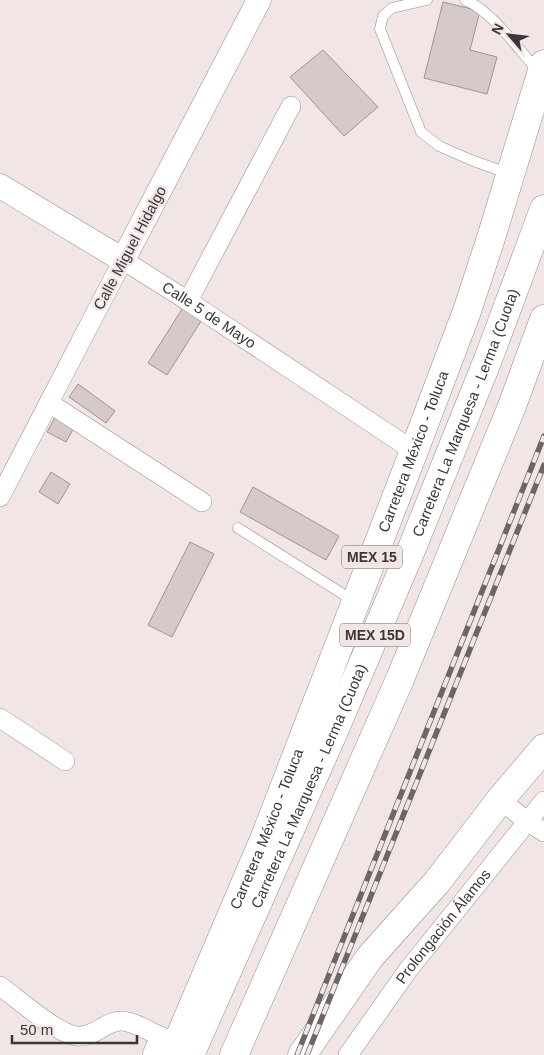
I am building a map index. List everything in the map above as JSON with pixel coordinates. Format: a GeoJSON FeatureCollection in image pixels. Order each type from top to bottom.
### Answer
{"type":"FeatureCollection","features":[{"type":"Feature","properties":{"kind":"main road","name":"Carretera México - Toluca"},"geometry":{"type":"LineString","coordinates":[[175,1047],[265,837],[467,311],[542,69]]}},
{"type":"Feature","properties":{"kind":"main road","name":"Carretera La Marquesa - Lerma (Cuota)"},"geometry":{"type":"LineString","coordinates":[[175,1047],[334,731],[412,548],[489,357],[544,209]]}},
{"type":"Feature","properties":{"kind":"main road","name":"MEX 15D"},"geometry":{"type":"LineString","coordinates":[[234,1055],[400,679],[512,406],[544,319]]}},
{"type":"Feature","properties":{"kind":"main road"},"geometry":{"type":"LineString","coordinates":[[302,1055],[370,957],[437,882],[500,800],[544,748]]}},
{"type":"Feature","properties":{"kind":"street","name":"Calle Miguel Hidalgo"},"geometry":{"type":"LineString","coordinates":[[0,497],[259,0]]}},
{"type":"Feature","properties":{"kind":"street"},"geometry":{"type":"LineString","coordinates":[[188,300],[291,106]]}},
{"type":"Feature","properties":{"kind":"street","name":"Calle 5 de Mayo"},"geometry":{"type":"LineString","coordinates":[[0,186],[188,300],[414,451]]}},
{"type":"Feature","properties":{"kind":"street"},"geometry":{"type":"LineString","coordinates":[[49,403],[202,502]]}},
{"type":"Feature","properties":{"kind":"street"},"geometry":{"type":"LineString","coordinates":[[0,718],[65,761]]}},
{"type":"Feature","properties":{"kind":"street"},"geometry":{"type":"LineString","coordinates":[[500,800],[527,822],[544,832]]}},
{"type":"Feature","properties":{"kind":"street","name":"Prolongación Álamos"},"geometry":{"type":"LineString","coordinates":[[348,1055],[408,970],[544,801]]}},
{"type":"Feature","properties":{"kind":"street"},"geometry":{"type":"LineString","coordinates":[[0,986],[47,1021],[72,1034],[84,1036],[118,1021],[127,1021],[175,1047]]}},
{"type":"Feature","properties":{"kind":"street"},"geometry":{"type":"LineString","coordinates":[[152,1055],[175,1047]]}},
{"type":"Feature","properties":{"kind":"lane"},"geometry":{"type":"LineString","coordinates":[[428,0],[392,8],[383,16],[380,29],[421,132],[439,146],[510,174]]}},
{"type":"Feature","properties":{"kind":"lane"},"geometry":{"type":"LineString","coordinates":[[465,0],[485,12],[542,69]]}},
{"type":"Feature","properties":{"kind":"lane"},"geometry":{"type":"LineString","coordinates":[[238,528],[355,602]]}},
{"type":"Feature","properties":{"kind":"building"},"geometry":{"type":"Polygon","coordinates":[[[443,2],[480,11],[470,50],[497,57],[487,94],[424,78],[443,2]]]}},
{"type":"Feature","properties":{"kind":"building"},"geometry":{"type":"Polygon","coordinates":[[[323,50],[378,107],[344,136],[290,77],[323,50]]]}},
{"type":"Feature","properties":{"kind":"building"},"geometry":{"type":"Polygon","coordinates":[[[184,306],[203,318],[167,375],[148,363],[184,306]]]}},
{"type":"Feature","properties":{"kind":"building"},"geometry":{"type":"Polygon","coordinates":[[[78,384],[115,411],[106,423],[69,397],[78,384]]]}},
{"type":"Feature","properties":{"kind":"building"},"geometry":{"type":"Polygon","coordinates":[[[57,414],[76,424],[66,442],[47,432],[57,414]]]}},
{"type":"Feature","properties":{"kind":"building"},"geometry":{"type":"Polygon","coordinates":[[[51,472],[70,484],[58,504],[39,492],[51,472]]]}},
{"type":"Feature","properties":{"kind":"building"},"geometry":{"type":"Polygon","coordinates":[[[253,487],[339,536],[326,560],[240,512],[253,487]]]}},
{"type":"Feature","properties":{"kind":"building"},"geometry":{"type":"Polygon","coordinates":[[[190,542],[214,554],[172,637],[148,625],[190,542]]]}},
{"type":"Feature","properties":{"kind":"railway"},"geometry":{"type":"LineString","coordinates":[[297,1055],[544,436]]}},
{"type":"Feature","properties":{"kind":"railway"},"geometry":{"type":"LineString","coordinates":[[307,1055],[544,465]]}}]}
